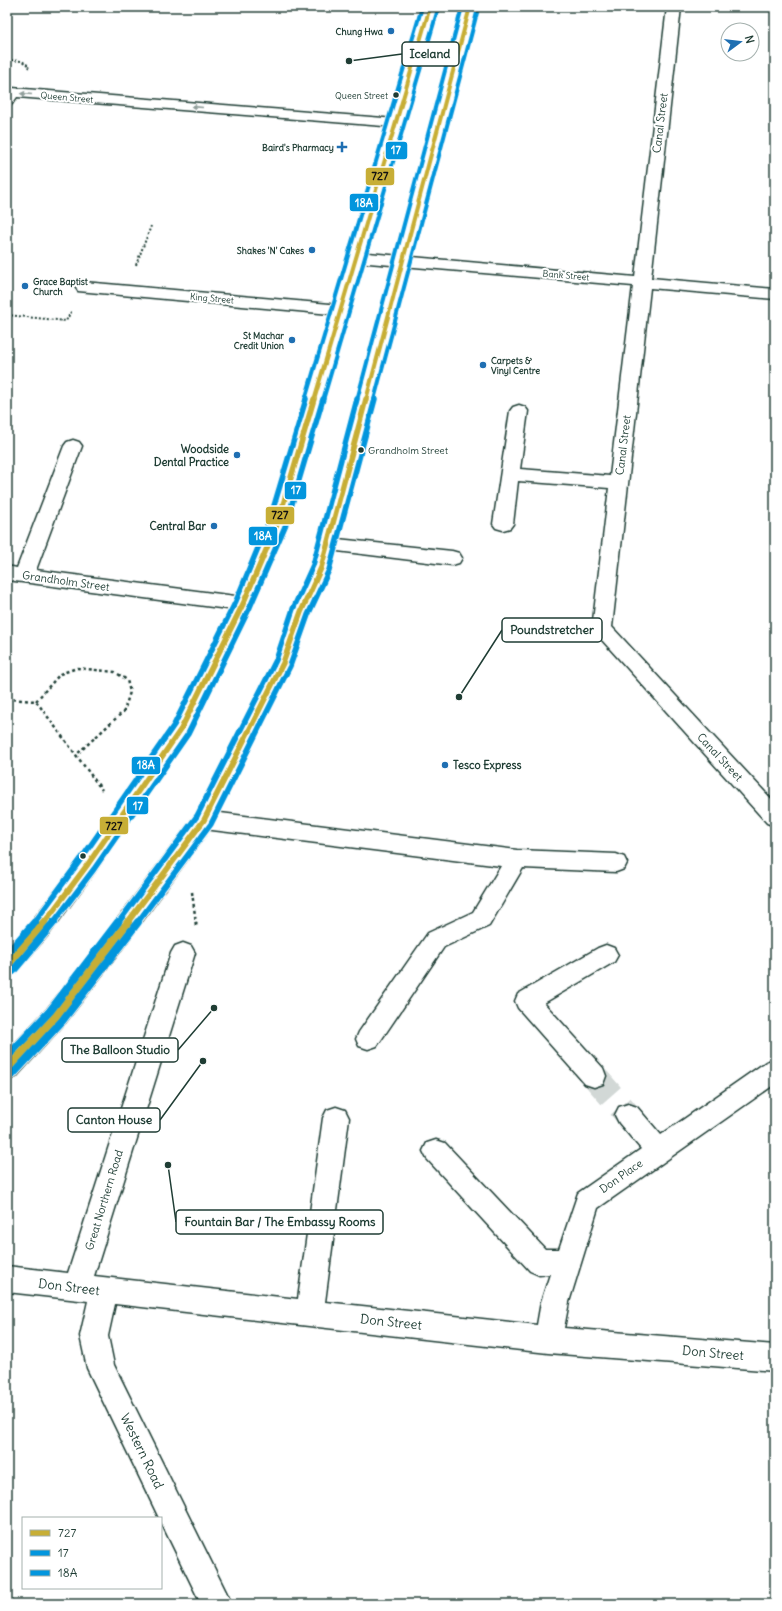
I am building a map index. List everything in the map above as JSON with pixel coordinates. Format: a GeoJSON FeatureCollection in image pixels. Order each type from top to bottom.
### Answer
{"type":"FeatureCollection","features":[{"type":"Feature","properties":{"kind":"street"},"geometry":{"type":"LineString","coordinates":[[7,966],[41,927],[88,864],[181,729],[244,604],[278,522],[430,7]]}},
{"type":"Feature","properties":{"kind":"street"},"geometry":{"type":"LineString","coordinates":[[7,1069],[56,1016],[110,948],[204,820],[283,663],[301,612],[321,568],[328,544],[470,7]]}},
{"type":"Feature","properties":{"kind":"street","name":"Canal Street"},"geometry":{"type":"LineString","coordinates":[[674,7],[602,629],[775,817]]}},
{"type":"Feature","properties":{"kind":"street","name":"Queen Street"},"geometry":{"type":"LineString","coordinates":[[7,101],[12,92],[396,123]]}},
{"type":"Feature","properties":{"kind":"street","name":"Bank Street"},"geometry":{"type":"LineString","coordinates":[[357,257],[775,294]]}},
{"type":"Feature","properties":{"kind":"street","name":"King Street"},"geometry":{"type":"LineString","coordinates":[[84,287],[341,310]]}},
{"type":"Feature","properties":{"kind":"street"},"geometry":{"type":"LineString","coordinates":[[502,524],[519,411]]}},
{"type":"Feature","properties":{"kind":"street"},"geometry":{"type":"LineString","coordinates":[[15,574],[73,446]]}},
{"type":"Feature","properties":{"kind":"street"},"geometry":{"type":"LineString","coordinates":[[510,474],[618,483]]}},
{"type":"Feature","properties":{"kind":"street"},"geometry":{"type":"LineString","coordinates":[[328,544],[452,558]]}},
{"type":"Feature","properties":{"kind":"street","name":"Grandholm Street"},"geometry":{"type":"LineString","coordinates":[[15,574],[244,604]]}},
{"type":"Feature","properties":{"kind":"street"},"geometry":{"type":"LineString","coordinates":[[204,820],[517,860],[616,863]]}},
{"type":"Feature","properties":{"kind":"street"},"geometry":{"type":"LineString","coordinates":[[368,1039],[436,940],[481,919],[517,860]]}},
{"type":"Feature","properties":{"kind":"street","name":"Great Northern Road"},"geometry":{"type":"LineString","coordinates":[[76,1288],[183,953]]}},
{"type":"Feature","properties":{"kind":"street"},"geometry":{"type":"LineString","coordinates":[[594,1076],[526,1001],[606,954]]}},
{"type":"Feature","properties":{"kind":"street","name":"Don Place"},"geometry":{"type":"LineString","coordinates":[[548,1340],[555,1302],[587,1200],[775,1070]]}},
{"type":"Feature","properties":{"kind":"street"},"geometry":{"type":"LineString","coordinates":[[628,1115],[659,1150]]}},
{"type":"Feature","properties":{"kind":"street"},"geometry":{"type":"LineString","coordinates":[[310,1314],[336,1118]]}},
{"type":"Feature","properties":{"kind":"street"},"geometry":{"type":"LineString","coordinates":[[436,1151],[539,1262],[568,1261]]}},
{"type":"Feature","properties":{"kind":"street","name":"Don Street"},"geometry":{"type":"LineString","coordinates":[[7,1279],[76,1288],[548,1340],[775,1358]]}},
{"type":"Feature","properties":{"kind":"street","name":"Western Road"},"geometry":{"type":"LineString","coordinates":[[104,1291],[94,1336],[101,1368],[217,1604]]}},
{"type":"Feature","properties":{"kind":"path"},"geometry":{"type":"LineString","coordinates":[[126,290],[151,226]]}},
{"type":"Feature","properties":{"kind":"path"},"geometry":{"type":"LineString","coordinates":[[7,315],[66,321],[84,287]]}},
{"type":"Feature","properties":{"kind":"path"},"geometry":{"type":"LineString","coordinates":[[36,701],[60,674],[77,668],[115,672],[127,680],[130,692],[124,711],[76,755]]}},
{"type":"Feature","properties":{"kind":"path"},"geometry":{"type":"LineString","coordinates":[[7,699],[36,701],[121,817]]}},
{"type":"Feature","properties":{"kind":"tunnel"},"geometry":{"type":"LineString","coordinates":[[594,1076],[628,1115]]}},
{"type":"Feature","properties":{"kind":"transit line","name":"18A"},"geometry":{"type":"LineString","coordinates":[[7,954],[35,922],[81,859],[174,725],[236,601],[270,519],[422,7]]}},
{"type":"Feature","properties":{"kind":"transit line","name":"727"},"geometry":{"type":"LineString","coordinates":[[7,966],[41,927],[88,864],[181,729],[243,604],[278,522],[430,7]]}},
{"type":"Feature","properties":{"kind":"transit line","name":"18A"},"geometry":{"type":"LineString","coordinates":[[7,1057],[50,1011],[104,942],[197,816],[276,660],[293,609],[313,565],[462,7]]}},
{"type":"Feature","properties":{"kind":"transit line","name":"727"},"geometry":{"type":"LineString","coordinates":[[7,1069],[56,1016],[110,947],[204,820],[283,663],[301,612],[321,568],[470,7]]}},
{"type":"Feature","properties":{"kind":"transit line","name":"17"},"geometry":{"type":"LineString","coordinates":[[13,971],[47,932],[94,869],[188,734],[250,607],[286,524],[438,9]]}},
{"type":"Feature","properties":{"kind":"transit line","name":"17"},"geometry":{"type":"LineString","coordinates":[[13,1074],[62,1021],[116,952],[211,824],[290,666],[308,615],[329,570],[478,9]]}},
{"type":"Feature","properties":{"kind":"place","name":"Chung Hwa"},"geometry":{"type":"Point","coordinates":[391,31]}},
{"type":"Feature","properties":{"kind":"place","name":"Iceland"},"geometry":{"type":"Point","coordinates":[349,61]}},
{"type":"Feature","properties":{"kind":"place","name":"Queen Street"},"geometry":{"type":"Point","coordinates":[396,95]}},
{"type":"Feature","properties":{"kind":"place","name":"Baird's Pharmacy"},"geometry":{"type":"Point","coordinates":[342,147]}},
{"type":"Feature","properties":{"kind":"place","name":"Shakes 'N' Cakes"},"geometry":{"type":"Point","coordinates":[312,250]}},
{"type":"Feature","properties":{"kind":"place","name":"Grace Baptist Church"},"geometry":{"type":"Point","coordinates":[25,286]}},
{"type":"Feature","properties":{"kind":"place","name":"St Machar Credit Union"},"geometry":{"type":"Point","coordinates":[292,340]}},
{"type":"Feature","properties":{"kind":"place","name":"Carpets & Vinyl Centre"},"geometry":{"type":"Point","coordinates":[483,365]}},
{"type":"Feature","properties":{"kind":"place","name":"Grandholm Street"},"geometry":{"type":"Point","coordinates":[361,450]}},
{"type":"Feature","properties":{"kind":"place","name":"Woodside Dental Practice"},"geometry":{"type":"Point","coordinates":[237,455]}},
{"type":"Feature","properties":{"kind":"place","name":"Central Bar"},"geometry":{"type":"Point","coordinates":[214,526]}},
{"type":"Feature","properties":{"kind":"place","name":"Poundstretcher"},"geometry":{"type":"Point","coordinates":[459,697]}},
{"type":"Feature","properties":{"kind":"place","name":"Tesco Express"},"geometry":{"type":"Point","coordinates":[445,765]}},
{"type":"Feature","properties":{"kind":"place","name":"The Balloon Studio"},"geometry":{"type":"Point","coordinates":[214,1008]}},
{"type":"Feature","properties":{"kind":"place","name":"Canton House"},"geometry":{"type":"Point","coordinates":[203,1061]}},
{"type":"Feature","properties":{"kind":"place","name":"Fountain Bar / The Embassy Rooms"},"geometry":{"type":"Point","coordinates":[168,1165]}}]}
